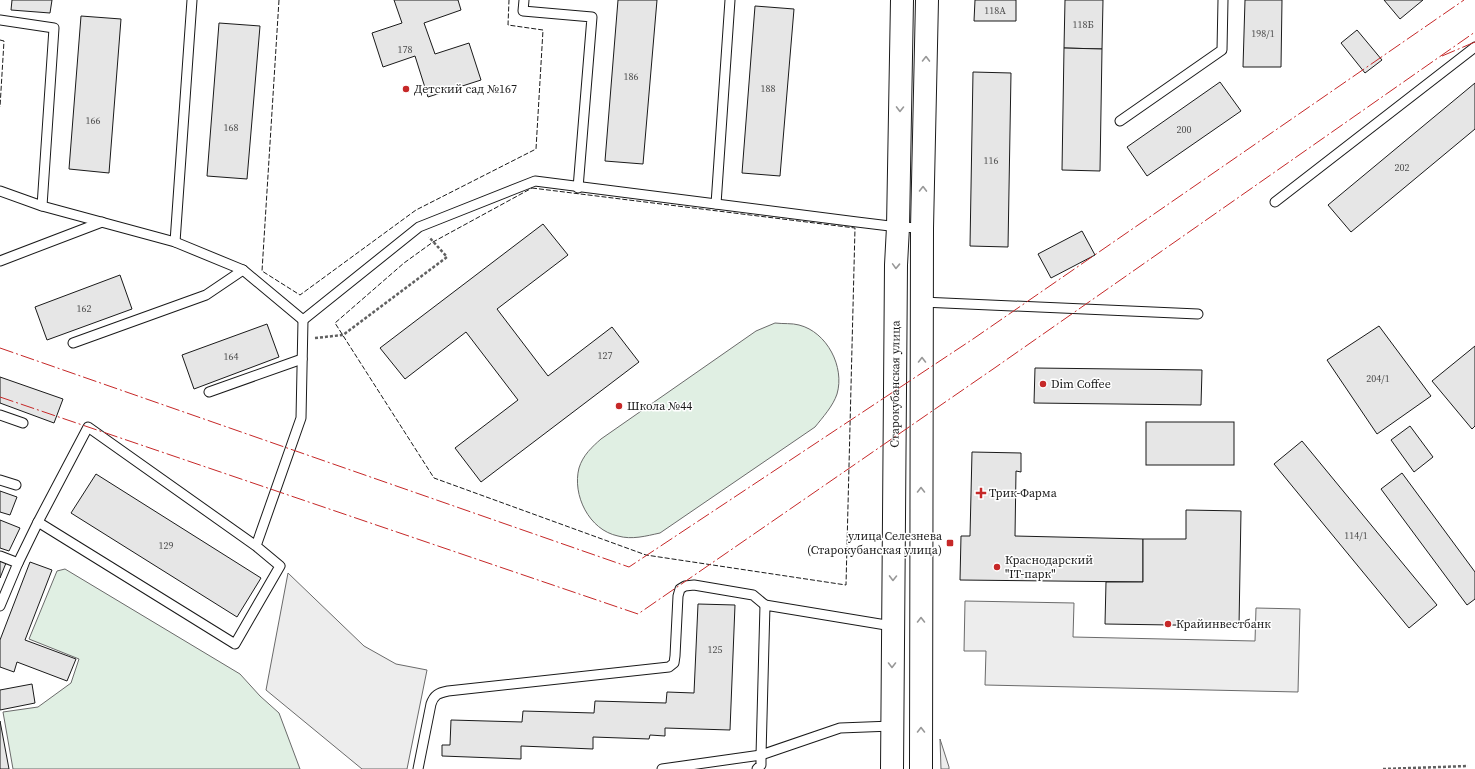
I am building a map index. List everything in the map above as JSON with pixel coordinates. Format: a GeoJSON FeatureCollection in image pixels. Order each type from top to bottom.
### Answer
{"type":"FeatureCollection","features":[{"type":"Feature","properties":{"kind":"main road","name":"Старокубанская улица"},"geometry":{"type":"LineString","coordinates":[[892,769],[896,265],[902,0]]}},
{"type":"Feature","properties":{"kind":"main road"},"geometry":{"type":"LineString","coordinates":[[921,769],[920,651],[922,228],[928,0]]}},
{"type":"Feature","properties":{"kind":"lane"},"geometry":{"type":"LineString","coordinates":[[175,242],[192,0]]}},
{"type":"Feature","properties":{"kind":"lane"},"geometry":{"type":"LineString","coordinates":[[524,0],[523,11],[592,17],[578,188]]}},
{"type":"Feature","properties":{"kind":"lane"},"geometry":{"type":"LineString","coordinates":[[716,204],[730,0]]}},
{"type":"Feature","properties":{"kind":"lane"},"geometry":{"type":"LineString","coordinates":[[1120,121],[1222,50],[1223,0]]}},
{"type":"Feature","properties":{"kind":"lane"},"geometry":{"type":"LineString","coordinates":[[0,20],[54,28],[42,206]]}},
{"type":"Feature","properties":{"kind":"lane"},"geometry":{"type":"LineString","coordinates":[[1275,202],[1475,47]]}},
{"type":"Feature","properties":{"kind":"lane"},"geometry":{"type":"LineString","coordinates":[[302,320],[419,227],[535,181],[578,188],[898,227],[922,228]]}},
{"type":"Feature","properties":{"kind":"lane"},"geometry":{"type":"LineString","coordinates":[[0,191],[42,206],[175,242],[243,270],[302,320],[301,418],[256,546]]}},
{"type":"Feature","properties":{"kind":"lane"},"geometry":{"type":"LineString","coordinates":[[0,260],[102,222]]}},
{"type":"Feature","properties":{"kind":"lane"},"geometry":{"type":"LineString","coordinates":[[73,343],[206,295],[243,270]]}},
{"type":"Feature","properties":{"kind":"lane"},"geometry":{"type":"LineString","coordinates":[[922,302],[1198,314]]}},
{"type":"Feature","properties":{"kind":"lane"},"geometry":{"type":"LineString","coordinates":[[208,392],[302,359]]}},
{"type":"Feature","properties":{"kind":"lane"},"geometry":{"type":"LineString","coordinates":[[0,415],[23,423]]}},
{"type":"Feature","properties":{"kind":"lane"},"geometry":{"type":"LineString","coordinates":[[0,606],[18,563],[38,522],[88,427],[256,546],[280,566],[235,644],[38,522]]}},
{"type":"Feature","properties":{"kind":"lane"},"geometry":{"type":"LineString","coordinates":[[0,480],[16,485]]}},
{"type":"Feature","properties":{"kind":"lane"},"geometry":{"type":"LineString","coordinates":[[0,556],[18,563]]}},
{"type":"Feature","properties":{"kind":"lane"},"geometry":{"type":"LineString","coordinates":[[418,769],[430,704],[433,697],[439,693],[448,690],[669,667],[674,663],[675,656],[678,596],[680,589],[685,586],[694,585],[752,595],[765,605],[892,626]]}},
{"type":"Feature","properties":{"kind":"lane"},"geometry":{"type":"LineString","coordinates":[[757,769],[761,765],[765,605]]}},
{"type":"Feature","properties":{"kind":"lane"},"geometry":{"type":"LineString","coordinates":[[662,769],[761,755],[840,728],[892,726]]}},
{"type":"Feature","properties":{"kind":"path"},"geometry":{"type":"LineString","coordinates":[[303,339],[343,335],[447,257],[419,227]]}},
{"type":"Feature","properties":{"kind":"path"},"geometry":{"type":"LineString","coordinates":[[1383,769],[1468,766]]}},
{"type":"Feature","properties":{"kind":"green space"},"geometry":{"type":"Polygon","coordinates":[[[775,323],[796,324],[809,329],[818,335],[825,343],[832,352],[836,362],[839,384],[837,394],[830,407],[815,427],[660,533],[628,538],[618,536],[599,527],[585,510],[578,489],[577,478],[583,459],[594,445],[756,331],[775,323]]]}},
{"type":"Feature","properties":{"kind":"green space"},"geometry":{"type":"Polygon","coordinates":[[[65,569],[240,674],[260,696],[279,713],[300,769],[13,769],[3,712],[38,707],[71,683],[79,659],[29,639],[57,571],[65,569]]]}},
{"type":"Feature","properties":{"kind":"shaded area"},"geometry":{"type":"Polygon","coordinates":[[[288,573],[364,646],[396,664],[427,670],[407,769],[362,769],[266,690],[288,573]]]}},
{"type":"Feature","properties":{"kind":"shaded area"},"geometry":{"type":"Polygon","coordinates":[[[965,601],[1074,603],[1073,637],[1255,641],[1256,608],[1300,609],[1298,692],[985,685],[986,651],[964,651],[965,601]]]}},
{"type":"Feature","properties":{"kind":"shaded area"},"geometry":{"type":"Polygon","coordinates":[[[940,739],[949,767],[949,769],[941,769],[940,739]]]}},
{"type":"Feature","properties":{"kind":"building"},"geometry":{"type":"Polygon","coordinates":[[[12,0],[52,0],[50,13],[11,10],[12,0]]]}},
{"type":"Feature","properties":{"kind":"building"},"geometry":{"type":"Polygon","coordinates":[[[394,0],[458,0],[461,10],[424,23],[435,54],[469,43],[481,80],[428,97],[415,56],[383,67],[372,33],[402,23],[394,0]]]}},
{"type":"Feature","properties":{"kind":"building"},"geometry":{"type":"Polygon","coordinates":[[[618,0],[657,0],[643,164],[605,161],[618,0]]]}},
{"type":"Feature","properties":{"kind":"building"},"geometry":{"type":"Polygon","coordinates":[[[975,0],[1016,0],[1016,21],[974,21],[975,0]]]}},
{"type":"Feature","properties":{"kind":"building"},"geometry":{"type":"Polygon","coordinates":[[[1065,0],[1103,0],[1102,49],[1064,48],[1065,0]]]}},
{"type":"Feature","properties":{"kind":"building"},"geometry":{"type":"Polygon","coordinates":[[[1245,0],[1282,0],[1281,67],[1243,67],[1245,0]]]}},
{"type":"Feature","properties":{"kind":"building"},"geometry":{"type":"Polygon","coordinates":[[[1384,0],[1423,0],[1400,19],[1384,0]]]}},
{"type":"Feature","properties":{"kind":"building"},"geometry":{"type":"Polygon","coordinates":[[[755,6],[794,9],[780,176],[742,173],[755,6]]]}},
{"type":"Feature","properties":{"kind":"building"},"geometry":{"type":"Polygon","coordinates":[[[81,16],[121,19],[109,173],[69,169],[81,16]]]}},
{"type":"Feature","properties":{"kind":"building"},"geometry":{"type":"Polygon","coordinates":[[[219,23],[260,26],[247,179],[207,176],[219,23]]]}},
{"type":"Feature","properties":{"kind":"building"},"geometry":{"type":"Polygon","coordinates":[[[1357,30],[1382,60],[1365,73],[1341,43],[1357,30]]]}},
{"type":"Feature","properties":{"kind":"building"},"geometry":{"type":"Polygon","coordinates":[[[1064,48],[1102,49],[1100,171],[1062,170],[1064,48]]]}},
{"type":"Feature","properties":{"kind":"building"},"geometry":{"type":"Polygon","coordinates":[[[973,72],[1011,73],[1008,247],[970,246],[973,72]]]}},
{"type":"Feature","properties":{"kind":"building"},"geometry":{"type":"Polygon","coordinates":[[[1220,82],[1241,111],[1147,176],[1127,147],[1220,82]]]}},
{"type":"Feature","properties":{"kind":"building"},"geometry":{"type":"Polygon","coordinates":[[[1475,83],[1475,129],[1351,232],[1328,205],[1475,83]]]}},
{"type":"Feature","properties":{"kind":"building"},"geometry":{"type":"Polygon","coordinates":[[[543,224],[568,255],[497,309],[548,376],[612,327],[639,362],[481,482],[455,448],[518,400],[466,332],[405,379],[380,348],[543,224]]]}},
{"type":"Feature","properties":{"kind":"building"},"geometry":{"type":"Polygon","coordinates":[[[1082,231],[1095,255],[1051,278],[1038,254],[1082,231]]]}},
{"type":"Feature","properties":{"kind":"building"},"geometry":{"type":"Polygon","coordinates":[[[120,275],[132,309],[47,340],[35,307],[120,275]]]}},
{"type":"Feature","properties":{"kind":"building"},"geometry":{"type":"Polygon","coordinates":[[[267,324],[279,357],[194,389],[182,355],[267,324]]]}},
{"type":"Feature","properties":{"kind":"building"},"geometry":{"type":"Polygon","coordinates":[[[1379,326],[1431,396],[1377,434],[1327,360],[1379,326]]]}},
{"type":"Feature","properties":{"kind":"building"},"geometry":{"type":"Polygon","coordinates":[[[1475,346],[1475,426],[1472,429],[1432,381],[1475,346]]]}},
{"type":"Feature","properties":{"kind":"building"},"geometry":{"type":"Polygon","coordinates":[[[1035,368],[1202,370],[1201,405],[1034,403],[1035,368]]]}},
{"type":"Feature","properties":{"kind":"building"},"geometry":{"type":"Polygon","coordinates":[[[0,377],[63,399],[54,423],[0,403],[0,377]]]}},
{"type":"Feature","properties":{"kind":"building"},"geometry":{"type":"Polygon","coordinates":[[[1146,422],[1234,422],[1234,465],[1146,465],[1146,422]]]}},
{"type":"Feature","properties":{"kind":"building"},"geometry":{"type":"Polygon","coordinates":[[[1410,426],[1433,457],[1414,472],[1391,440],[1410,426]]]}},
{"type":"Feature","properties":{"kind":"building"},"geometry":{"type":"Polygon","coordinates":[[[1302,441],[1437,605],[1409,628],[1274,464],[1302,441]]]}},
{"type":"Feature","properties":{"kind":"building"},"geometry":{"type":"Polygon","coordinates":[[[972,452],[1021,453],[1021,472],[1016,471],[1015,536],[1143,539],[1143,582],[960,580],[961,536],[970,536],[972,452]]]}},
{"type":"Feature","properties":{"kind":"building"},"geometry":{"type":"Polygon","coordinates":[[[1402,473],[1475,572],[1475,599],[1467,605],[1381,489],[1402,473]]]}},
{"type":"Feature","properties":{"kind":"building"},"geometry":{"type":"Polygon","coordinates":[[[96,474],[261,578],[237,617],[71,513],[96,474]]]}},
{"type":"Feature","properties":{"kind":"building"},"geometry":{"type":"Polygon","coordinates":[[[0,491],[17,497],[10,515],[0,512],[0,491]]]}},
{"type":"Feature","properties":{"kind":"building"},"geometry":{"type":"Polygon","coordinates":[[[1186,510],[1241,511],[1239,626],[1105,624],[1106,582],[1143,582],[1143,539],[1186,539],[1186,510]]]}},
{"type":"Feature","properties":{"kind":"building"},"geometry":{"type":"Polygon","coordinates":[[[0,520],[20,528],[9,551],[0,548],[0,520]]]}},
{"type":"Feature","properties":{"kind":"building"},"geometry":{"type":"Polygon","coordinates":[[[0,561],[6,563],[0,578],[0,561]]]}},
{"type":"Feature","properties":{"kind":"building"},"geometry":{"type":"Polygon","coordinates":[[[30,562],[52,570],[25,640],[76,659],[67,681],[17,662],[14,672],[0,667],[0,640],[30,562]]]}},
{"type":"Feature","properties":{"kind":"building"},"geometry":{"type":"Polygon","coordinates":[[[698,604],[735,605],[730,730],[665,728],[665,736],[650,735],[649,739],[593,737],[593,749],[521,746],[521,759],[442,756],[442,745],[450,745],[451,720],[522,722],[523,711],[594,713],[595,701],[666,703],[667,692],[694,693],[698,604]]]}},
{"type":"Feature","properties":{"kind":"building"},"geometry":{"type":"Polygon","coordinates":[[[32,684],[35,703],[0,710],[0,690],[32,684]]]}},
{"type":"Feature","properties":{"kind":"building"},"geometry":{"type":"Polygon","coordinates":[[[0,721],[9,769],[0,769],[0,721]]]}},
{"type":"Feature","properties":{"kind":"fence"},"geometry":{"type":"LineString","coordinates":[[279,0],[262,271],[300,295],[416,210],[536,149],[543,30],[508,25],[509,0]]}},
{"type":"Feature","properties":{"kind":"fence"},"geometry":{"type":"LineString","coordinates":[[0,40],[4,41],[0,107]]}},
{"type":"Feature","properties":{"kind":"fence"},"geometry":{"type":"LineString","coordinates":[[532,188],[855,228],[846,585],[646,555],[434,478],[335,323],[404,263],[433,242],[532,188]]}},
{"type":"Feature","properties":{"kind":"power"},"geometry":{"type":"LineString","coordinates":[[0,348],[629,567],[973,339],[1464,0]]}},
{"type":"Feature","properties":{"kind":"power"},"geometry":{"type":"LineString","coordinates":[[0,397],[638,614],[996,367],[1475,32]]}},
{"type":"Feature","properties":{"kind":"power"},"geometry":{"type":"LineString","coordinates":[[1442,56],[1475,42]]}},
{"type":"Feature","properties":{"kind":"place","name":"Детский сад №167"},"geometry":{"type":"Point","coordinates":[406,89]}},
{"type":"Feature","properties":{"kind":"place","name":"Dim Coffee"},"geometry":{"type":"Point","coordinates":[1043,384]}},
{"type":"Feature","properties":{"kind":"place","name":"Школа №44"},"geometry":{"type":"Point","coordinates":[619,406]}},
{"type":"Feature","properties":{"kind":"place","name":"Трик-Фарма"},"geometry":{"type":"Point","coordinates":[981,493]}},
{"type":"Feature","properties":{"kind":"place","name":"улица Селезнева (Старокубанская улица)"},"geometry":{"type":"Point","coordinates":[950,543]}},
{"type":"Feature","properties":{"kind":"place","name":"Краснодарский \"IT-парк\""},"geometry":{"type":"Point","coordinates":[997,567]}},
{"type":"Feature","properties":{"kind":"place","name":"Крайинвестбанк"},"geometry":{"type":"Point","coordinates":[1168,624]}}]}
